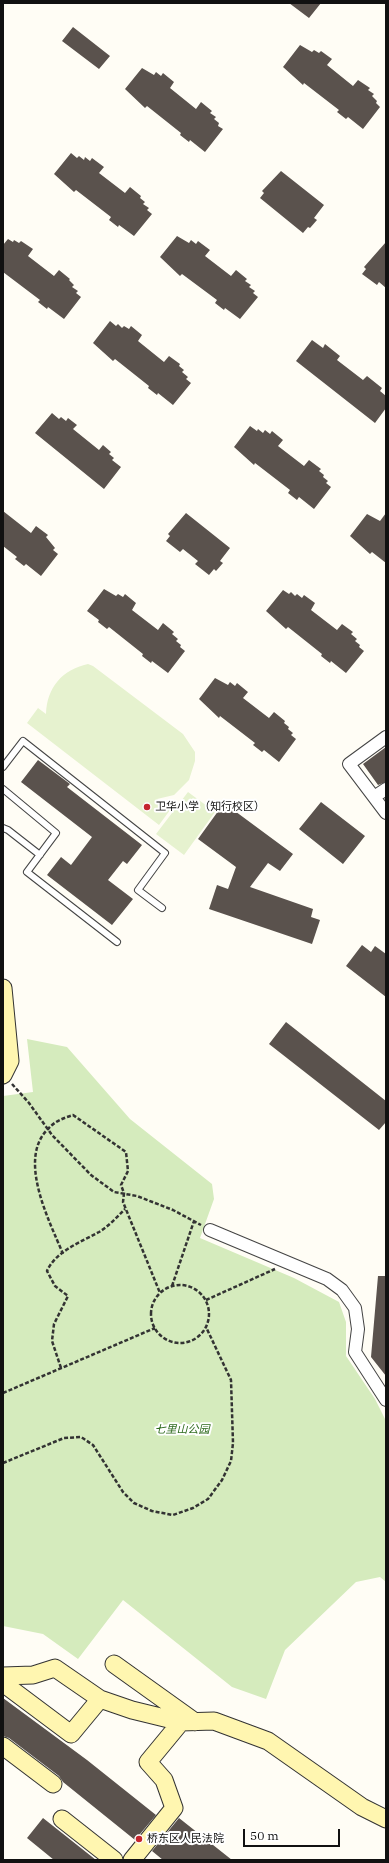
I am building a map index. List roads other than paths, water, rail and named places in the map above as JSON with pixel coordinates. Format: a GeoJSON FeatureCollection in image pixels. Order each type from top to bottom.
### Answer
{"type":"FeatureCollection","features":[{"type":"Feature","properties":{"kind":"street"},"geometry":{"type":"LineString","coordinates":[[386,737],[349,764],[386,813]]}},
{"type":"Feature","properties":{"kind":"street"},"geometry":{"type":"LineString","coordinates":[[374,798],[386,789]]}},
{"type":"Feature","properties":{"kind":"street"},"geometry":{"type":"LineString","coordinates":[[3,988],[10,1061],[6,1078]]}},
{"type":"Feature","properties":{"kind":"street"},"geometry":{"type":"LineString","coordinates":[[210,1230],[327,1279],[342,1290],[355,1308],[358,1329],[355,1352],[386,1400]]}},
{"type":"Feature","properties":{"kind":"street"},"geometry":{"type":"LineString","coordinates":[[114,1664],[188,1722]]}},
{"type":"Feature","properties":{"kind":"street"},"geometry":{"type":"LineString","coordinates":[[3,1676],[33,1675],[55,1668],[100,1699],[132,1710],[188,1722],[214,1721],[268,1741],[362,1807],[386,1819]]}},
{"type":"Feature","properties":{"kind":"street"},"geometry":{"type":"LineString","coordinates":[[3,1683],[71,1734],[100,1699]]}},
{"type":"Feature","properties":{"kind":"street"},"geometry":{"type":"LineString","coordinates":[[132,1860],[174,1808],[164,1780],[148,1762],[188,1722]]}},
{"type":"Feature","properties":{"kind":"street"},"geometry":{"type":"LineString","coordinates":[[3,1746],[53,1784]]}},
{"type":"Feature","properties":{"kind":"street"},"geometry":{"type":"LineString","coordinates":[[62,1820],[114,1860]]}},
{"type":"Feature","properties":{"kind":"lane"},"geometry":{"type":"LineString","coordinates":[[3,767],[23,742],[165,853],[138,890],[162,908]]}},
{"type":"Feature","properties":{"kind":"lane"},"geometry":{"type":"LineString","coordinates":[[3,789],[56,833],[27,872],[117,942]]}},
{"type":"Feature","properties":{"kind":"lane"},"geometry":{"type":"LineString","coordinates":[[3,828],[8,830],[40,855]]}},
{"type":"Feature","properties":{"kind":"place","name":"卫华小学（知行校区）"},"geometry":{"type":"Point","coordinates":[147,807]}},
{"type":"Feature","properties":{"kind":"place","name":"桥东区人民法院"},"geometry":{"type":"Point","coordinates":[139,1839]}},
{"type":"Feature","properties":{"kind":"park label","name":"七里山公园"},"geometry":{"type":"Point","coordinates":[182,1430]}}]}
